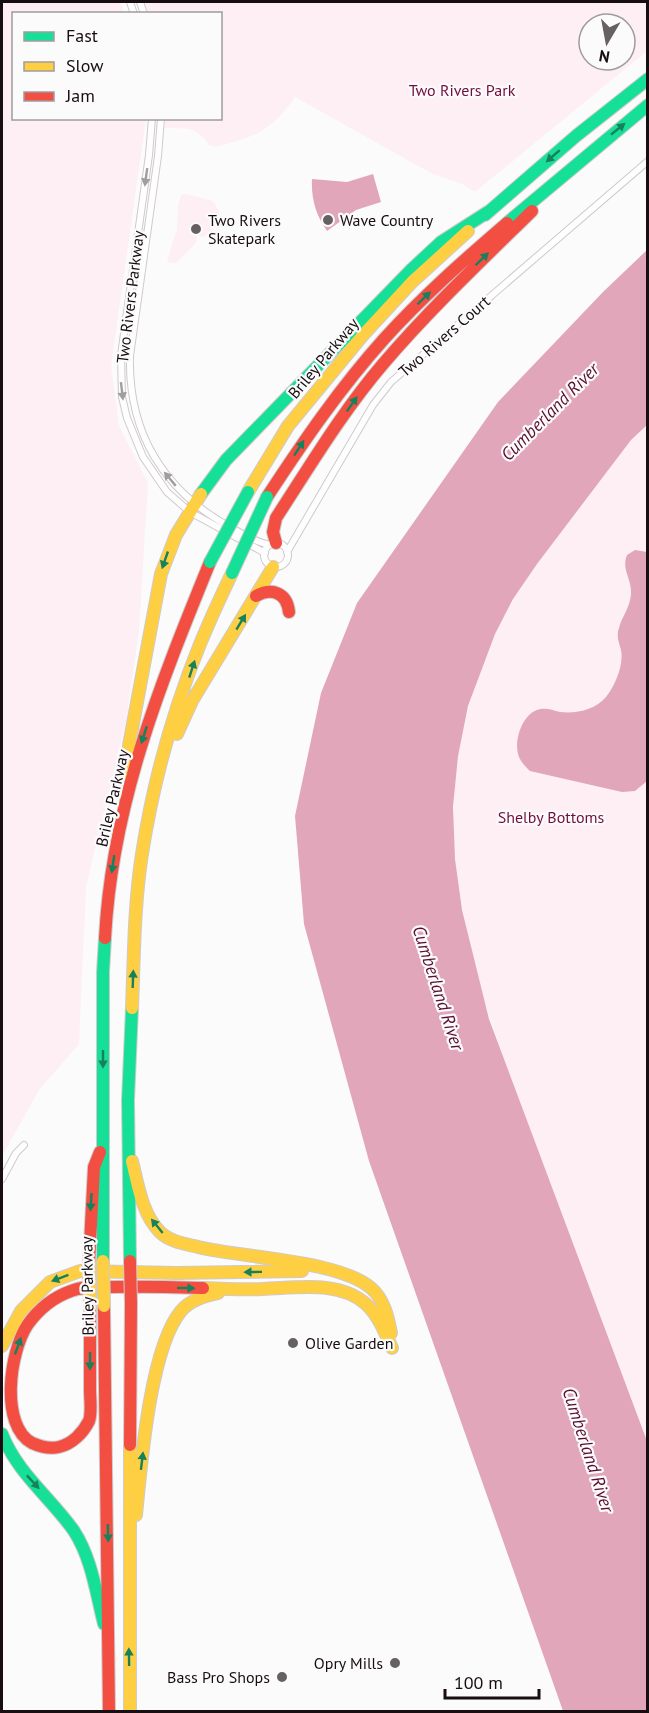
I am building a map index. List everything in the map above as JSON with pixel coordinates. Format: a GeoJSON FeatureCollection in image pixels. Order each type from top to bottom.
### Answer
{"type":"FeatureCollection","features":[{"type":"Feature","properties":{"kind":"highway","name":"Briley Parkway"},"geometry":{"type":"LineString","coordinates":[[109,1712],[102,1145],[103,972],[106,913],[128,786],[159,689],[210,562],[248,492],[288,426],[363,335],[412,282],[576,136],[648,79]]}},
{"type":"Feature","properties":{"kind":"highway"},"geometry":{"type":"LineString","coordinates":[[130,1712],[131,1303],[127,1143],[137,893],[156,781],[176,717],[200,644],[267,496],[306,436],[332,402],[403,318],[444,278],[500,228],[648,105]]}},
{"type":"Feature","properties":{"kind":"highway"},"geometry":{"type":"LineString","coordinates":[[276,545],[273,532],[276,518],[364,387],[452,288],[596,147]]}},
{"type":"Feature","properties":{"kind":"highway"},"geometry":{"type":"LineString","coordinates":[[128,786],[129,745],[161,574],[176,535],[193,508],[225,460],[412,269],[441,242],[491,210]]}},
{"type":"Feature","properties":{"kind":"highway"},"geometry":{"type":"LineString","coordinates":[[147,826],[169,749],[192,701],[273,567]]}},
{"type":"Feature","properties":{"kind":"highway"},"geometry":{"type":"LineString","coordinates":[[256,597],[268,591],[279,592],[287,601],[289,612]]}},
{"type":"Feature","properties":{"kind":"highway"},"geometry":{"type":"LineString","coordinates":[[102,1145],[94,1167],[89,1263],[90,1303],[90,1419],[80,1436],[68,1444],[45,1448],[23,1438],[15,1427],[10,1412],[11,1371],[18,1344],[28,1325],[42,1309],[59,1296],[82,1288],[251,1290],[324,1288],[353,1296],[373,1311],[381,1322],[392,1348],[386,1310],[370,1286],[333,1272],[223,1254],[170,1239],[160,1232],[143,1203],[127,1143]]}},
{"type":"Feature","properties":{"kind":"highway"},"geometry":{"type":"LineString","coordinates":[[2,1346],[21,1311],[50,1282],[80,1271],[333,1272]]}},
{"type":"Feature","properties":{"kind":"highway"},"geometry":{"type":"LineString","coordinates":[[353,1296],[360,1282]]}},
{"type":"Feature","properties":{"kind":"highway"},"geometry":{"type":"LineString","coordinates":[[129,1603],[142,1457],[158,1371],[172,1324],[189,1304],[205,1296],[251,1290]]}},
{"type":"Feature","properties":{"kind":"highway"},"geometry":{"type":"LineString","coordinates":[[2,1434],[4,1442],[24,1472],[54,1504],[76,1534],[92,1572],[109,1645]]}},
{"type":"Feature","properties":{"kind":"street","name":"Two Rivers Parkway"},"geometry":{"type":"LineString","coordinates":[[152,120],[121,355],[122,398],[134,438],[143,457],[167,492],[265,553]]}},
{"type":"Feature","properties":{"kind":"street","name":"Two Rivers Parkway"},"geometry":{"type":"LineString","coordinates":[[161,120],[158,156],[130,356],[130,376],[136,416],[151,453],[193,508],[260,543],[276,545]]}},
{"type":"Feature","properties":{"kind":"street","name":"Two Rivers Court"},"geometry":{"type":"LineString","coordinates":[[287,552],[373,405],[392,382],[648,161]]}},
{"type":"Feature","properties":{"kind":"street"},"geometry":{"type":"LineString","coordinates":[[276,545],[287,552],[288,558],[285,563],[273,567],[267,562],[265,553],[276,545],[293,537],[299,531]]}},
{"type":"Feature","properties":{"kind":"street"},"geometry":{"type":"LineString","coordinates":[[2,1179],[16,1153],[24,1145]]}},
{"type":"Feature","properties":{"kind":"green space"},"geometry":{"type":"Polygon","coordinates":[[[2,2],[120,2],[125,12],[12,12],[12,120],[146,120],[111,366],[119,426],[148,483],[139,631],[126,721],[86,887],[79,1044],[39,1090],[2,1156],[2,2]]]}},
{"type":"Feature","properties":{"kind":"green space","name":"Two Rivers Park"},"geometry":{"type":"Polygon","coordinates":[[[144,2],[647,2],[647,51],[637,59],[637,12],[577,12],[577,72],[621,72],[475,192],[462,184],[431,173],[295,97],[269,126],[240,140],[214,147],[209,145],[200,134],[185,129],[165,128],[165,120],[222,120],[222,12],[148,12],[144,2]]]}},
{"type":"Feature","properties":{"kind":"green space","name":"Two Rivers Skatepark"},"geometry":{"type":"Polygon","coordinates":[[[186,194],[213,201],[219,211],[218,223],[204,237],[197,236],[196,243],[176,263],[167,262],[177,231],[178,205],[181,195],[186,194]]]}},
{"type":"Feature","properties":{"kind":"green space","name":"Shelby Bottoms"},"geometry":{"type":"Polygon","coordinates":[[[647,425],[647,1441],[488,1013],[462,912],[455,861],[454,809],[458,756],[464,725],[477,680],[500,622],[543,556],[631,440],[647,425]]]}},
{"type":"Feature","properties":{"kind":"water"},"geometry":{"type":"Polygon","coordinates":[[[373,174],[381,202],[356,210],[327,231],[315,206],[312,179],[347,182],[373,174]]]}},
{"type":"Feature","properties":{"kind":"water","name":"Cumberland River"},"geometry":{"type":"Polygon","coordinates":[[[647,250],[647,425],[631,440],[537,564],[513,599],[495,634],[468,706],[458,756],[453,807],[455,859],[462,910],[489,1019],[647,1441],[647,1711],[563,1711],[369,1161],[304,924],[295,816],[321,693],[357,603],[498,402],[603,292],[647,250]]]}},
{"type":"Feature","properties":{"kind":"water"},"geometry":{"type":"Polygon","coordinates":[[[635,550],[647,552],[647,781],[635,791],[622,792],[530,771],[521,761],[517,751],[520,730],[527,717],[540,709],[572,712],[591,708],[602,701],[613,687],[622,656],[618,631],[631,594],[625,560],[627,555],[635,550]]]}},
{"type":"Feature","properties":{"kind":"traffic: fast"},"geometry":{"type":"LineString","coordinates":[[485,215],[576,136],[648,79]]}},
{"type":"Feature","properties":{"kind":"traffic: fast"},"geometry":{"type":"LineString","coordinates":[[507,223],[648,105]]}},
{"type":"Feature","properties":{"kind":"traffic: fast"},"geometry":{"type":"LineString","coordinates":[[201,494],[226,460],[412,269],[441,242],[491,210]]}},
{"type":"Feature","properties":{"kind":"traffic: fast"},"geometry":{"type":"LineString","coordinates":[[210,562],[248,492]]}},
{"type":"Feature","properties":{"kind":"traffic: fast"},"geometry":{"type":"LineString","coordinates":[[232,573],[267,497]]}},
{"type":"Feature","properties":{"kind":"traffic: fast"},"geometry":{"type":"LineString","coordinates":[[103,1261],[105,938]]}},
{"type":"Feature","properties":{"kind":"traffic: fast"},"geometry":{"type":"LineString","coordinates":[[130,1261],[128,1100],[132,1008]]}},
{"type":"Feature","properties":{"kind":"traffic: fast"},"geometry":{"type":"LineString","coordinates":[[2,1434],[16,1461],[65,1519],[80,1542],[93,1576],[104,1624]]}},
{"type":"Feature","properties":{"kind":"traffic: slow"},"geometry":{"type":"LineString","coordinates":[[248,492],[288,426],[363,335],[412,282],[468,231]]}},
{"type":"Feature","properties":{"kind":"traffic: slow"},"geometry":{"type":"LineString","coordinates":[[128,774],[129,745],[161,574],[176,535],[201,494]]}},
{"type":"Feature","properties":{"kind":"traffic: slow"},"geometry":{"type":"LineString","coordinates":[[177,734],[192,701],[273,567]]}},
{"type":"Feature","properties":{"kind":"traffic: slow"},"geometry":{"type":"LineString","coordinates":[[132,1008],[137,892],[152,801],[181,695],[200,644],[232,573]]}},
{"type":"Feature","properties":{"kind":"traffic: slow"},"geometry":{"type":"LineString","coordinates":[[132,1161],[149,1217],[160,1232],[168,1238],[217,1251],[314,1266],[356,1279],[371,1288],[379,1297],[387,1315],[391,1333]]}},
{"type":"Feature","properties":{"kind":"traffic: slow"},"geometry":{"type":"LineString","coordinates":[[103,1261],[104,1306]]}},
{"type":"Feature","properties":{"kind":"traffic: slow"},"geometry":{"type":"LineString","coordinates":[[89,1263],[90,1303]]}},
{"type":"Feature","properties":{"kind":"traffic: slow"},"geometry":{"type":"LineString","coordinates":[[2,1346],[21,1311],[50,1282],[80,1271],[177,1273],[302,1271]]}},
{"type":"Feature","properties":{"kind":"traffic: slow"},"geometry":{"type":"LineString","coordinates":[[203,1288],[317,1287],[343,1291],[355,1296],[371,1309],[392,1348]]}},
{"type":"Feature","properties":{"kind":"traffic: slow"},"geometry":{"type":"LineString","coordinates":[[136,1515],[154,1379],[170,1328],[181,1311],[189,1304],[218,1293]]}},
{"type":"Feature","properties":{"kind":"traffic: slow"},"geometry":{"type":"LineString","coordinates":[[130,1445],[130,1712]]}},
{"type":"Feature","properties":{"kind":"traffic: jam"},"geometry":{"type":"LineString","coordinates":[[276,543],[273,532],[276,518],[327,439],[368,382],[437,305],[532,211]]}},
{"type":"Feature","properties":{"kind":"traffic: jam"},"geometry":{"type":"LineString","coordinates":[[267,497],[322,416],[398,323],[507,223]]}},
{"type":"Feature","properties":{"kind":"traffic: jam"},"geometry":{"type":"LineString","coordinates":[[105,938],[109,888],[128,792],[141,746],[173,654],[210,562]]}},
{"type":"Feature","properties":{"kind":"traffic: jam"},"geometry":{"type":"LineString","coordinates":[[256,596],[268,592],[278,594],[285,600],[289,612]]}},
{"type":"Feature","properties":{"kind":"traffic: jam"},"geometry":{"type":"LineString","coordinates":[[89,1263],[94,1167],[100,1152]]}},
{"type":"Feature","properties":{"kind":"traffic: jam"},"geometry":{"type":"LineString","coordinates":[[130,1261],[131,1303]]}},
{"type":"Feature","properties":{"kind":"traffic: jam"},"geometry":{"type":"LineString","coordinates":[[90,1303],[91,1410],[89,1421],[84,1430],[64,1446],[42,1447],[32,1443],[22,1434],[15,1421],[11,1388],[12,1369],[21,1336],[37,1313],[53,1300],[76,1289],[203,1288]]}},
{"type":"Feature","properties":{"kind":"traffic: jam"},"geometry":{"type":"LineString","coordinates":[[130,1445],[131,1303]]}},
{"type":"Feature","properties":{"kind":"traffic: jam"},"geometry":{"type":"LineString","coordinates":[[104,1306],[109,1712]]}},
{"type":"Feature","properties":{"kind":"place","name":"Wave Country"},"geometry":{"type":"Point","coordinates":[328,220]}},
{"type":"Feature","properties":{"kind":"place","name":"Two Rivers Skatepark"},"geometry":{"type":"Point","coordinates":[196,229]}},
{"type":"Feature","properties":{"kind":"place","name":"Olive Garden"},"geometry":{"type":"Point","coordinates":[293,1343]}},
{"type":"Feature","properties":{"kind":"place","name":"Opry Mills"},"geometry":{"type":"Point","coordinates":[395,1663]}},
{"type":"Feature","properties":{"kind":"place","name":"Bass Pro Shops"},"geometry":{"type":"Point","coordinates":[282,1677]}}]}
